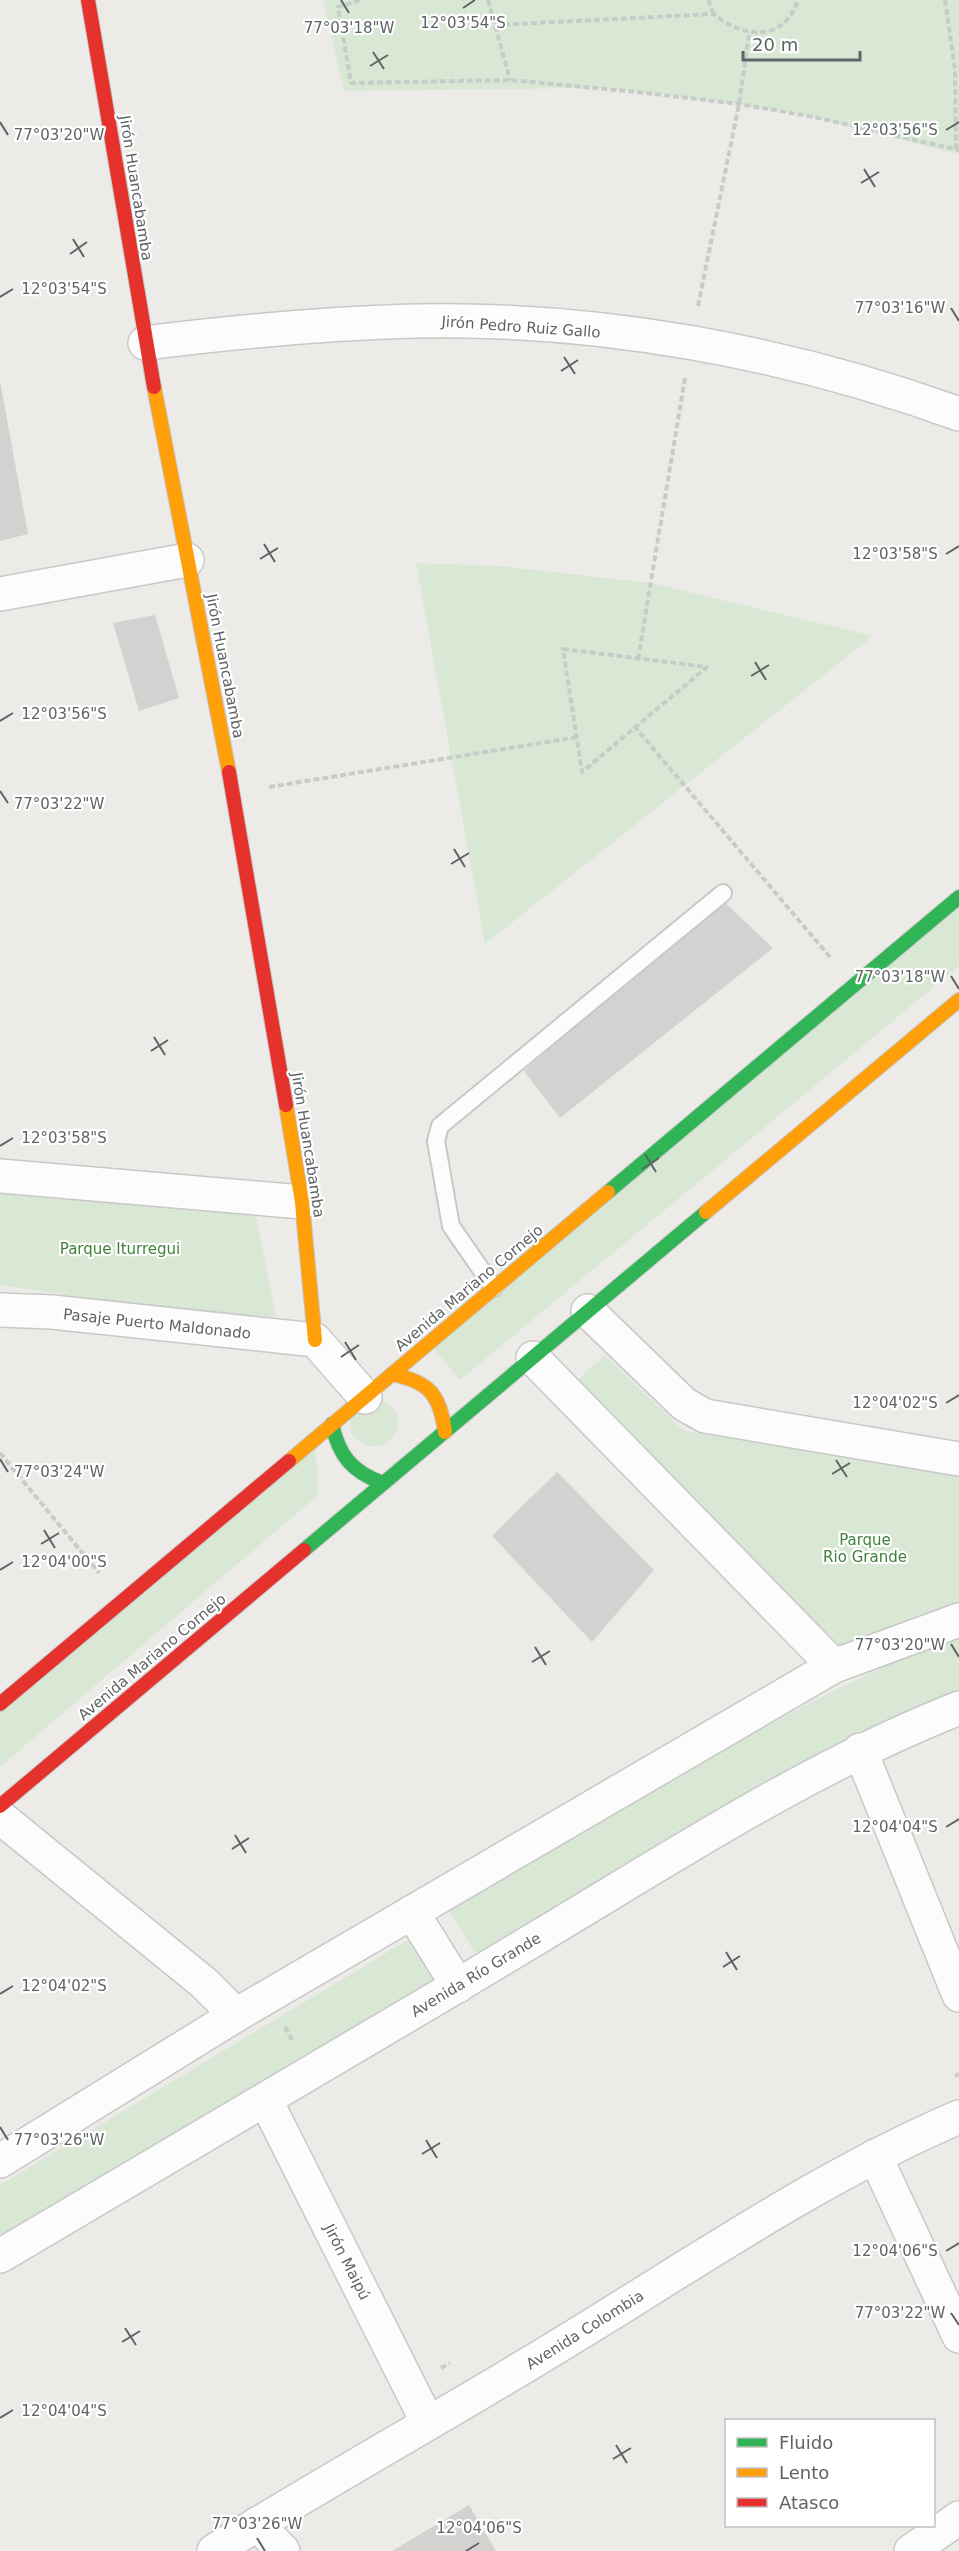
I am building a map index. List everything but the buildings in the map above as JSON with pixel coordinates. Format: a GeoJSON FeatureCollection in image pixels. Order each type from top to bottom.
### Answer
{"type":"FeatureCollection","features":[{"type":"Feature","properties":{"kind":"main road","name":"Jirón Huancabamba"},"geometry":{"type":"LineString","coordinates":[[88,0],[145,343],[233,793],[302,1202],[315,1340]]}},
{"type":"Feature","properties":{"kind":"main road","name":"Avenida Mariano Cornejo"},"geometry":{"type":"LineString","coordinates":[[0,1704],[959,897]]}},
{"type":"Feature","properties":{"kind":"main road","name":"Avenida Mariano Cornejo"},"geometry":{"type":"LineString","coordinates":[[0,1806],[958,1003]]}},
{"type":"Feature","properties":{"kind":"main road"},"geometry":{"type":"LineString","coordinates":[[392,1374],[416,1378],[433,1391],[443,1409],[445,1432]]}},
{"type":"Feature","properties":{"kind":"main road"},"geometry":{"type":"LineString","coordinates":[[332,1424],[336,1446],[346,1464],[363,1477],[383,1483]]}},
{"type":"Feature","properties":{"kind":"street","name":"Jirón Pedro Ruiz Gallo"},"geometry":{"type":"LineString","coordinates":[[145,343],[281,327],[395,322],[555,326],[691,342],[789,361],[882,386],[959,414]]}},
{"type":"Feature","properties":{"kind":"street"},"geometry":{"type":"LineString","coordinates":[[0,594],[187,560]]}},
{"type":"Feature","properties":{"kind":"street"},"geometry":{"type":"LineString","coordinates":[[0,1176],[302,1202]]}},
{"type":"Feature","properties":{"kind":"street","name":"Pasaje Puerto Maldonado"},"geometry":{"type":"LineString","coordinates":[[0,1310],[52,1312],[315,1340]]}},
{"type":"Feature","properties":{"kind":"street"},"geometry":{"type":"LineString","coordinates":[[588,1311],[684,1404],[705,1416],[959,1459]]}},
{"type":"Feature","properties":{"kind":"street"},"geometry":{"type":"LineString","coordinates":[[315,1340],[365,1397]]}},
{"type":"Feature","properties":{"kind":"street"},"geometry":{"type":"LineString","coordinates":[[533,1358],[834,1666]]}},
{"type":"Feature","properties":{"kind":"street"},"geometry":{"type":"LineString","coordinates":[[0,2161],[236,2015],[834,1666],[959,1620]]}},
{"type":"Feature","properties":{"kind":"street","name":"Avenida Río Grande"},"geometry":{"type":"LineString","coordinates":[[0,2256],[266,2101],[759,1805],[860,1750],[959,1708]]}},
{"type":"Feature","properties":{"kind":"street"},"geometry":{"type":"LineString","coordinates":[[860,1750],[959,1995]]}},
{"type":"Feature","properties":{"kind":"street"},"geometry":{"type":"LineString","coordinates":[[0,1817],[204,1983],[236,2015]]}},
{"type":"Feature","properties":{"kind":"street"},"geometry":{"type":"LineString","coordinates":[[412,1912],[458,1986]]}},
{"type":"Feature","properties":{"kind":"street","name":"Jirón Maipú"},"geometry":{"type":"LineString","coordinates":[[266,2101],[428,2424]]}},
{"type":"Feature","properties":{"kind":"street","name":"Avenida Colombia"},"geometry":{"type":"LineString","coordinates":[[214,2551],[801,2197],[875,2156],[959,2117]]}},
{"type":"Feature","properties":{"kind":"street"},"geometry":{"type":"LineString","coordinates":[[875,2156],[959,2336]]}},
{"type":"Feature","properties":{"kind":"street"},"geometry":{"type":"LineString","coordinates":[[912,2551],[959,2518]]}},
{"type":"Feature","properties":{"kind":"street"},"geometry":{"type":"LineString","coordinates":[[257,2524],[283,2551]]}},
{"type":"Feature","properties":{"kind":"lane"},"geometry":{"type":"LineString","coordinates":[[494,1288],[451,1226],[436,1141],[440,1126],[723,893]]}},
{"type":"Feature","properties":{"kind":"path"},"geometry":{"type":"LineString","coordinates":[[360,0],[338,7],[351,83],[510,80],[739,104],[814,117],[957,150],[955,69],[945,0]]}},
{"type":"Feature","properties":{"kind":"path"},"geometry":{"type":"LineString","coordinates":[[488,0],[510,80]]}},
{"type":"Feature","properties":{"kind":"path"},"geometry":{"type":"LineString","coordinates":[[708,0],[714,14],[729,26],[748,34],[770,31],[784,22],[798,0]]}},
{"type":"Feature","properties":{"kind":"path"},"geometry":{"type":"LineString","coordinates":[[495,25],[714,14]]}},
{"type":"Feature","properties":{"kind":"path"},"geometry":{"type":"LineString","coordinates":[[563,649],[707,667],[582,772],[578,737],[563,649]]}},
{"type":"Feature","properties":{"kind":"path"},"geometry":{"type":"LineString","coordinates":[[634,726],[854,985]]}},
{"type":"Feature","properties":{"kind":"path"},"geometry":{"type":"LineString","coordinates":[[233,793],[578,737]]}},
{"type":"Feature","properties":{"kind":"path"},"geometry":{"type":"LineString","coordinates":[[0,1453],[122,1602]]}},
{"type":"Feature","properties":{"kind":"path"},"geometry":{"type":"LineString","coordinates":[[268,1997],[310,2074]]}},
{"type":"Feature","properties":{"kind":"green space"},"geometry":{"type":"Polygon","coordinates":[[[959,0],[959,155],[806,115],[739,104],[605,88],[344,91],[323,1],[959,0]]]}},
{"type":"Feature","properties":{"kind":"green space"},"geometry":{"type":"Polygon","coordinates":[[[416,563],[499,566],[651,583],[873,636],[485,944],[416,563]]]}},
{"type":"Feature","properties":{"kind":"green space"},"geometry":{"type":"Polygon","coordinates":[[[959,898],[959,966],[460,1380],[428,1342],[959,898]]]}},
{"type":"Feature","properties":{"kind":"green space","name":"Parque Iturregui"},"geometry":{"type":"Polygon","coordinates":[[[0,1184],[255,1211],[276,1317],[115,1302],[0,1285],[0,1184]]]}},
{"type":"Feature","properties":{"kind":"green space","name":"Parque Rio Grande"},"geometry":{"type":"Polygon","coordinates":[[[605,1355],[684,1431],[959,1474],[959,1606],[843,1650],[572,1385],[605,1355]]]}},
{"type":"Feature","properties":{"kind":"green space"},"geometry":{"type":"Polygon","coordinates":[[[381,1399],[393,1409],[398,1419],[397,1430],[392,1438],[383,1445],[373,1447],[362,1443],[351,1433],[350,1417],[381,1399]]]}},
{"type":"Feature","properties":{"kind":"green space"},"geometry":{"type":"Polygon","coordinates":[[[315,1429],[318,1495],[0,1767],[0,1698],[315,1429]]]}},
{"type":"Feature","properties":{"kind":"green space"},"geometry":{"type":"Polygon","coordinates":[[[959,1634],[959,1694],[867,1730],[836,1746],[475,1953],[448,1909],[762,1728],[892,1663],[959,1634]]]}},
{"type":"Feature","properties":{"kind":"green space"},"geometry":{"type":"Polygon","coordinates":[[[411,1938],[438,1983],[0,2240],[0,2185],[411,1938]]]}},
{"type":"Feature","properties":{"kind":"traffic: fast"},"geometry":{"type":"LineString","coordinates":[[608,1192],[959,897]]}},
{"type":"Feature","properties":{"kind":"traffic: fast"},"geometry":{"type":"LineString","coordinates":[[304,1550],[706,1212]]}},
{"type":"Feature","properties":{"kind":"traffic: fast"},"geometry":{"type":"LineString","coordinates":[[332,1424],[339,1445],[348,1461],[363,1474],[383,1483]]}},
{"type":"Feature","properties":{"kind":"traffic: slow"},"geometry":{"type":"LineString","coordinates":[[154,387],[229,772]]}},
{"type":"Feature","properties":{"kind":"traffic: slow"},"geometry":{"type":"LineString","coordinates":[[706,1212],[959,1000]]}},
{"type":"Feature","properties":{"kind":"traffic: slow"},"geometry":{"type":"LineString","coordinates":[[286,1105],[302,1202],[315,1340]]}},
{"type":"Feature","properties":{"kind":"traffic: slow"},"geometry":{"type":"LineString","coordinates":[[289,1461],[608,1192]]}},
{"type":"Feature","properties":{"kind":"traffic: slow"},"geometry":{"type":"LineString","coordinates":[[392,1374],[415,1381],[430,1392],[440,1408],[445,1432]]}},
{"type":"Feature","properties":{"kind":"traffic: jam"},"geometry":{"type":"LineString","coordinates":[[88,0],[154,387]]}},
{"type":"Feature","properties":{"kind":"traffic: jam"},"geometry":{"type":"LineString","coordinates":[[229,772],[286,1105]]}},
{"type":"Feature","properties":{"kind":"traffic: jam"},"geometry":{"type":"LineString","coordinates":[[0,1704],[289,1461]]}},
{"type":"Feature","properties":{"kind":"traffic: jam"},"geometry":{"type":"LineString","coordinates":[[0,1806],[304,1550]]}}]}
